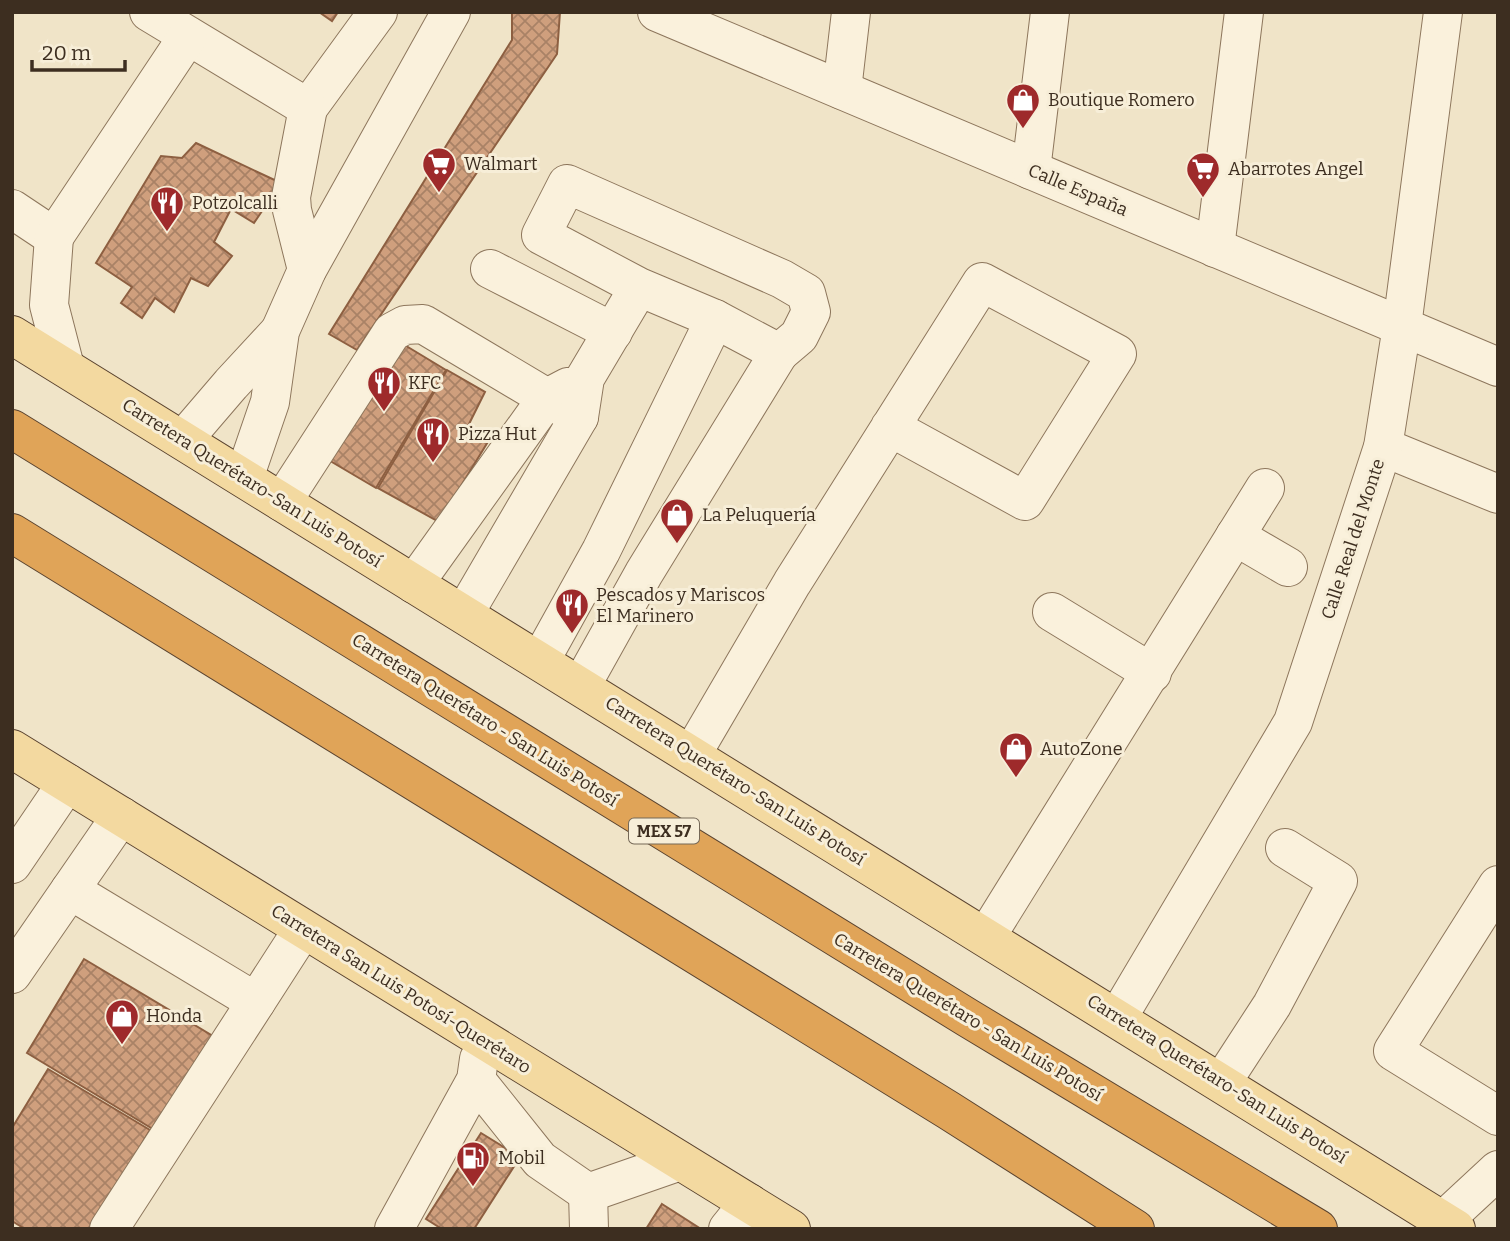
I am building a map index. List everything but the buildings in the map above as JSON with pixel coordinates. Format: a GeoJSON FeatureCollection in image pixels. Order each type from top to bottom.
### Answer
{"type":"FeatureCollection","features":[{"type":"Feature","properties":{"kind":"highway","name":"Carretera Querétaro - San Luis Potosí"},"geometry":{"type":"LineString","coordinates":[[12,429],[956,1011],[1318,1229]]}},
{"type":"Feature","properties":{"kind":"highway"},"geometry":{"type":"LineString","coordinates":[[12,533],[936,1102],[1135,1229]]}},
{"type":"Feature","properties":{"kind":"main road","name":"Carretera Querétaro-San Luis Potosí"},"geometry":{"type":"LineString","coordinates":[[12,335],[1118,1017],[1449,1225]]}},
{"type":"Feature","properties":{"kind":"main road","name":"Carretera San Luis Potosí-Querétaro"},"geometry":{"type":"LineString","coordinates":[[13,751],[681,1161],[739,1216],[791,1229]]}},
{"type":"Feature","properties":{"kind":"street"},"geometry":{"type":"LineString","coordinates":[[149,12],[309,108]]}},
{"type":"Feature","properties":{"kind":"street"},"geometry":{"type":"LineString","coordinates":[[307,270],[291,197],[309,108],[378,12]]}},
{"type":"Feature","properties":{"kind":"street"},"geometry":{"type":"LineString","coordinates":[[244,478],[270,402],[280,331],[307,270],[451,12]]}},
{"type":"Feature","properties":{"kind":"street","name":"Calle España"},"geometry":{"type":"LineString","coordinates":[[657,12],[1498,367]]}},
{"type":"Feature","properties":{"kind":"street"},"geometry":{"type":"LineString","coordinates":[[842,90],[851,12]]}},
{"type":"Feature","properties":{"kind":"street"},"geometry":{"type":"LineString","coordinates":[[1031,170],[1051,12]]}},
{"type":"Feature","properties":{"kind":"street"},"geometry":{"type":"LineString","coordinates":[[1215,248],[1244,12]]}},
{"type":"Feature","properties":{"kind":"street","name":"Calle Real del Monte"},"geometry":{"type":"LineString","coordinates":[[1118,1017],[1293,722],[1383,447],[1402,326],[1443,12]]}},
{"type":"Feature","properties":{"kind":"street"},"geometry":{"type":"LineString","coordinates":[[65,367],[50,305],[54,237],[188,36]]}},
{"type":"Feature","properties":{"kind":"street"},"geometry":{"type":"LineString","coordinates":[[581,686],[644,573],[779,353],[799,336],[811,312],[806,293],[782,279],[567,184],[541,234],[639,287],[715,319],[779,353]]}},
{"type":"Feature","properties":{"kind":"street"},"geometry":{"type":"LineString","coordinates":[[12,209],[54,237]]}},
{"type":"Feature","properties":{"kind":"street"},"geometry":{"type":"LineString","coordinates":[[490,269],[612,332]]}},
{"type":"Feature","properties":{"kind":"street"},"geometry":{"type":"LineString","coordinates":[[692,754],[792,583],[982,282],[1117,354],[1025,501],[890,428]]}},
{"type":"Feature","properties":{"kind":"street"},"geometry":{"type":"LineString","coordinates":[[414,584],[563,408],[585,378],[639,287]]}},
{"type":"Feature","properties":{"kind":"street"},"geometry":{"type":"LineString","coordinates":[[540,661],[601,551],[715,319]]}},
{"type":"Feature","properties":{"kind":"street"},"geometry":{"type":"LineString","coordinates":[[282,502],[392,332],[405,325],[423,324],[563,408]]}},
{"type":"Feature","properties":{"kind":"street"},"geometry":{"type":"LineString","coordinates":[[183,440],[280,331]]}},
{"type":"Feature","properties":{"kind":"street"},"geometry":{"type":"LineString","coordinates":[[464,614],[563,408]]}},
{"type":"Feature","properties":{"kind":"street"},"geometry":{"type":"LineString","coordinates":[[1383,447],[1498,494]]}},
{"type":"Feature","properties":{"kind":"street"},"geometry":{"type":"LineString","coordinates":[[986,937],[1265,488]]}},
{"type":"Feature","properties":{"kind":"street"},"geometry":{"type":"LineString","coordinates":[[1236,536],[1288,567]]}},
{"type":"Feature","properties":{"kind":"street"},"geometry":{"type":"LineString","coordinates":[[601,551],[644,573]]}},
{"type":"Feature","properties":{"kind":"street"},"geometry":{"type":"LineString","coordinates":[[1052,612],[1152,673]]}},
{"type":"Feature","properties":{"kind":"street"},"geometry":{"type":"LineString","coordinates":[[12,864],[67,783]]}},
{"type":"Feature","properties":{"kind":"street"},"geometry":{"type":"LineString","coordinates":[[12,974],[121,816]]}},
{"type":"Feature","properties":{"kind":"street"},"geometry":{"type":"LineString","coordinates":[[1222,1082],[1272,1005],[1338,881],[1285,848]]}},
{"type":"Feature","properties":{"kind":"street"},"geometry":{"type":"LineString","coordinates":[[69,890],[257,1002]]}},
{"type":"Feature","properties":{"kind":"street"},"geometry":{"type":"LineString","coordinates":[[1497,890],[1393,1051],[1498,1116]]}},
{"type":"Feature","properties":{"kind":"street"},"geometry":{"type":"LineString","coordinates":[[109,1229],[303,929]]}},
{"type":"Feature","properties":{"kind":"street"},"geometry":{"type":"LineString","coordinates":[[394,1229],[476,1080],[483,1039]]}},
{"type":"Feature","properties":{"kind":"street"},"geometry":{"type":"LineString","coordinates":[[476,1080],[540,1160],[588,1211],[681,1161]]}},
{"type":"Feature","properties":{"kind":"street"},"geometry":{"type":"LineString","coordinates":[[1449,1225],[1498,1170]]}},
{"type":"Feature","properties":{"kind":"place","name":"Boutique Romero"},"geometry":{"type":"Point","coordinates":[1023,130]}},
{"type":"Feature","properties":{"kind":"place","name":"Walmart"},"geometry":{"type":"Point","coordinates":[439,194]}},
{"type":"Feature","properties":{"kind":"place","name":"Abarrotes Angel"},"geometry":{"type":"Point","coordinates":[1203,199]}},
{"type":"Feature","properties":{"kind":"place","name":"Potzolcalli"},"geometry":{"type":"Point","coordinates":[167,233]}},
{"type":"Feature","properties":{"kind":"place","name":"KFC"},"geometry":{"type":"Point","coordinates":[384,413]}},
{"type":"Feature","properties":{"kind":"place","name":"Pizza Hut"},"geometry":{"type":"Point","coordinates":[433,464]}},
{"type":"Feature","properties":{"kind":"place","name":"La Peluquería"},"geometry":{"type":"Point","coordinates":[677,545]}},
{"type":"Feature","properties":{"kind":"place","name":"Pescados y Mariscos El Marinero"},"geometry":{"type":"Point","coordinates":[572,635]}},
{"type":"Feature","properties":{"kind":"place","name":"AutoZone"},"geometry":{"type":"Point","coordinates":[1016,779]}},
{"type":"Feature","properties":{"kind":"place","name":"Honda"},"geometry":{"type":"Point","coordinates":[122,1046]}},
{"type":"Feature","properties":{"kind":"place","name":"Mobil"},"geometry":{"type":"Point","coordinates":[473,1188]}}]}
